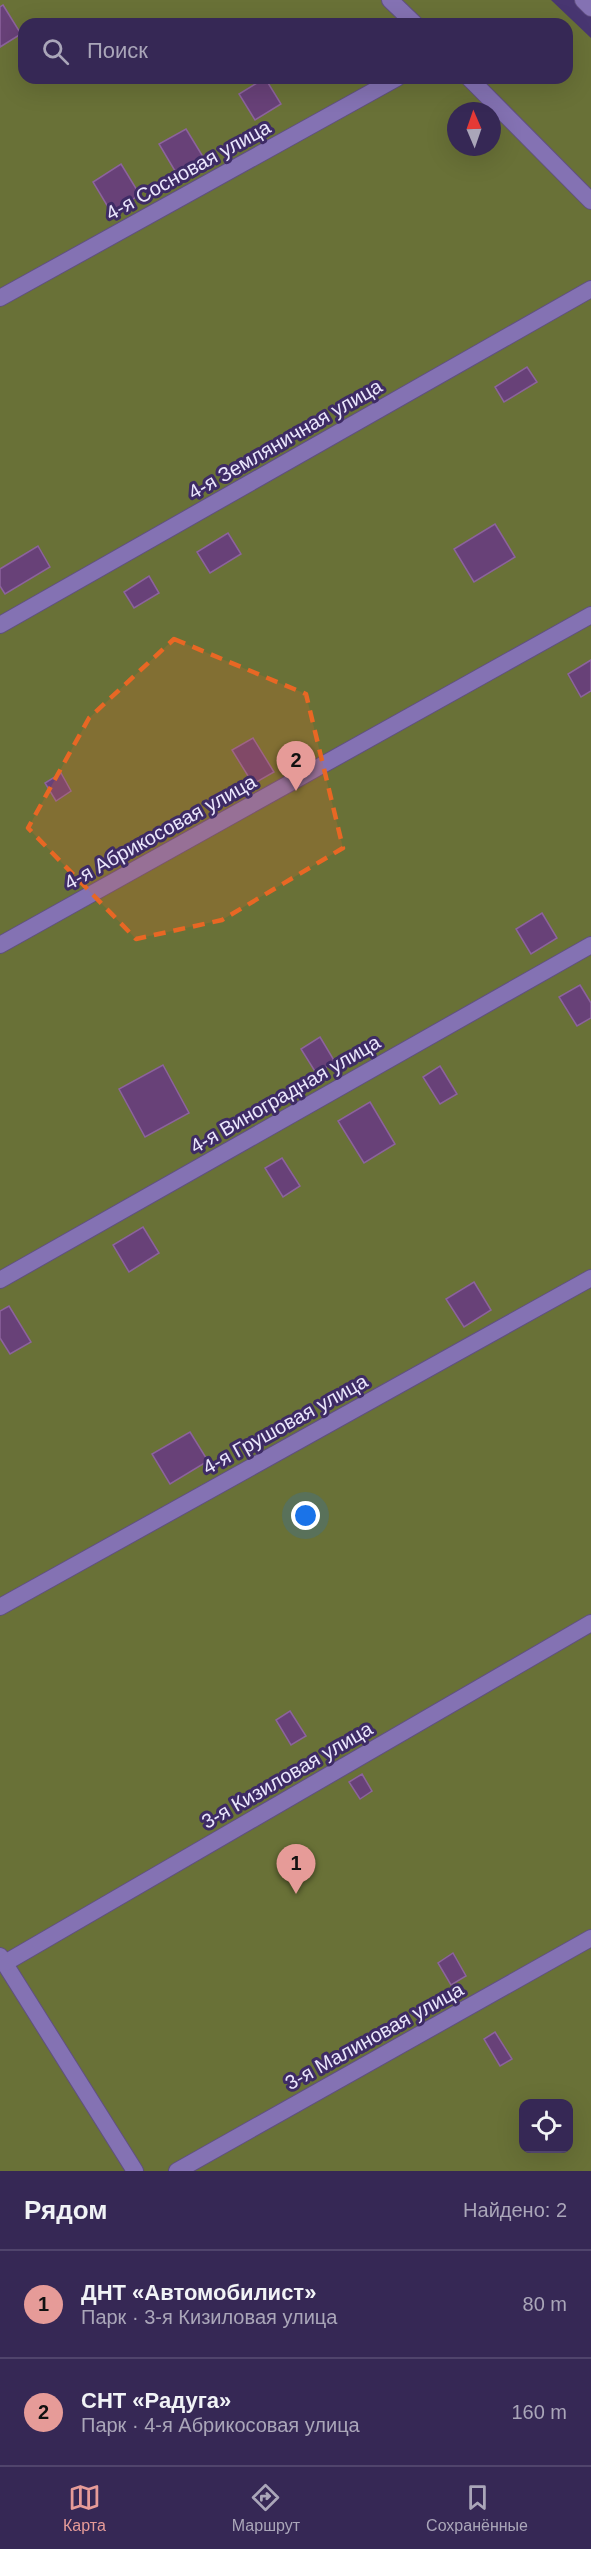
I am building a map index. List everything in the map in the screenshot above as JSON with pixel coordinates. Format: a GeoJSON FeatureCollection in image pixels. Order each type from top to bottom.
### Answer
{"type":"FeatureCollection","features":[{"type":"Feature","properties":{"kind":"street"},"geometry":{"type":"LineString","coordinates":[[390,0],[409,18]]}},
{"type":"Feature","properties":{"kind":"street"},"geometry":{"type":"LineString","coordinates":[[583,0],[591,8]]}},
{"type":"Feature","properties":{"kind":"street","name":"4-я Сосновая улица"},"geometry":{"type":"LineString","coordinates":[[0,298],[386,84]]}},
{"type":"Feature","properties":{"kind":"street"},"geometry":{"type":"LineString","coordinates":[[475,84],[591,201]]}},
{"type":"Feature","properties":{"kind":"street","name":"4-я Земляничная улица"},"geometry":{"type":"LineString","coordinates":[[0,625],[591,289]]}},
{"type":"Feature","properties":{"kind":"street","name":"4-я Абрикосовая улица"},"geometry":{"type":"LineString","coordinates":[[0,945],[591,615]]}},
{"type":"Feature","properties":{"kind":"street","name":"4-я Виноградная улица"},"geometry":{"type":"LineString","coordinates":[[0,1280],[591,945]]}},
{"type":"Feature","properties":{"kind":"street","name":"4-я Грушовая улица"},"geometry":{"type":"LineString","coordinates":[[0,1607],[591,1278]]}},
{"type":"Feature","properties":{"kind":"street","name":"3-я Кизиловая улица"},"geometry":{"type":"LineString","coordinates":[[2,1960],[591,1623]]}},
{"type":"Feature","properties":{"kind":"street","name":"3-я Малиновая улица"},"geometry":{"type":"LineString","coordinates":[[177,2171],[591,1938]]}},
{"type":"Feature","properties":{"kind":"street"},"geometry":{"type":"LineString","coordinates":[[2,1960],[135,2171]]}},
{"type":"Feature","properties":{"kind":"highlighted area"},"geometry":{"type":"Polygon","coordinates":[[[174,639],[306,694],[343,848],[222,920],[136,939],[28,828],[89,718],[174,639]]]}},
{"type":"Feature","properties":{"kind":"green space"},"geometry":{"type":"Polygon","coordinates":[[[0,0],[551,0],[570,18],[18,18],[18,84],[573,84],[573,21],[591,38],[591,2171],[0,2171],[0,0]]]}},
{"type":"Feature","properties":{"kind":"building"},"geometry":{"type":"Polygon","coordinates":[[[3,5],[18,29],[18,36],[0,47],[0,7],[3,5]]]}},
{"type":"Feature","properties":{"kind":"building"},"geometry":{"type":"Polygon","coordinates":[[[255,84],[269,84],[281,104],[255,120],[239,94],[255,84]]]}},
{"type":"Feature","properties":{"kind":"building"},"geometry":{"type":"Polygon","coordinates":[[[186,129],[205,160],[178,176],[159,144],[186,129]]]}},
{"type":"Feature","properties":{"kind":"building"},"geometry":{"type":"Polygon","coordinates":[[[121,164],[140,195],[111,212],[93,182],[121,164]]]}},
{"type":"Feature","properties":{"kind":"building"},"geometry":{"type":"Polygon","coordinates":[[[527,367],[537,382],[504,402],[495,387],[527,367]]]}},
{"type":"Feature","properties":{"kind":"building"},"geometry":{"type":"Polygon","coordinates":[[[495,524],[515,557],[474,582],[454,549],[495,524]]]}},
{"type":"Feature","properties":{"kind":"building"},"geometry":{"type":"Polygon","coordinates":[[[228,533],[241,554],[210,573],[197,552],[228,533]]]}},
{"type":"Feature","properties":{"kind":"building"},"geometry":{"type":"Polygon","coordinates":[[[38,546],[50,567],[5,594],[0,586],[0,569],[38,546]]]}},
{"type":"Feature","properties":{"kind":"building"},"geometry":{"type":"Polygon","coordinates":[[[149,576],[159,593],[134,608],[124,592],[149,576]]]}},
{"type":"Feature","properties":{"kind":"building"},"geometry":{"type":"Polygon","coordinates":[[[591,660],[591,691],[581,697],[568,674],[591,660]]]}},
{"type":"Feature","properties":{"kind":"building"},"geometry":{"type":"Polygon","coordinates":[[[253,738],[274,772],[253,784],[232,750],[253,738]]]}},
{"type":"Feature","properties":{"kind":"building"},"geometry":{"type":"Polygon","coordinates":[[[61,773],[71,791],[56,801],[45,783],[61,773]]]}},
{"type":"Feature","properties":{"kind":"building"},"geometry":{"type":"Polygon","coordinates":[[[542,913],[557,938],[531,954],[516,929],[542,913]]]}},
{"type":"Feature","properties":{"kind":"building"},"geometry":{"type":"Polygon","coordinates":[[[580,985],[591,1003],[591,1018],[577,1026],[559,997],[580,985]]]}},
{"type":"Feature","properties":{"kind":"building"},"geometry":{"type":"Polygon","coordinates":[[[320,1037],[335,1062],[316,1073],[301,1049],[320,1037]]]}},
{"type":"Feature","properties":{"kind":"building"},"geometry":{"type":"Polygon","coordinates":[[[163,1065],[189,1113],[145,1137],[119,1089],[163,1065]]]}},
{"type":"Feature","properties":{"kind":"building"},"geometry":{"type":"Polygon","coordinates":[[[440,1066],[457,1094],[440,1104],[423,1077],[440,1066]]]}},
{"type":"Feature","properties":{"kind":"building"},"geometry":{"type":"Polygon","coordinates":[[[370,1102],[395,1144],[364,1163],[338,1121],[370,1102]]]}},
{"type":"Feature","properties":{"kind":"building"},"geometry":{"type":"Polygon","coordinates":[[[282,1158],[300,1186],[283,1197],[265,1168],[282,1158]]]}},
{"type":"Feature","properties":{"kind":"building"},"geometry":{"type":"Polygon","coordinates":[[[143,1227],[159,1253],[129,1272],[113,1245],[143,1227]]]}},
{"type":"Feature","properties":{"kind":"building"},"geometry":{"type":"Polygon","coordinates":[[[474,1282],[491,1310],[464,1327],[446,1299],[474,1282]]]}},
{"type":"Feature","properties":{"kind":"building"},"geometry":{"type":"Polygon","coordinates":[[[9,1306],[31,1342],[10,1354],[0,1338],[0,1311],[9,1306]]]}},
{"type":"Feature","properties":{"kind":"building"},"geometry":{"type":"Polygon","coordinates":[[[190,1432],[208,1461],[170,1484],[152,1454],[190,1432]]]}},
{"type":"Feature","properties":{"kind":"building"},"geometry":{"type":"Polygon","coordinates":[[[290,1711],[306,1736],[291,1745],[276,1720],[290,1711]]]}},
{"type":"Feature","properties":{"kind":"building"},"geometry":{"type":"Polygon","coordinates":[[[362,1774],[372,1791],[360,1799],[349,1782],[362,1774]]]}},
{"type":"Feature","properties":{"kind":"building"},"geometry":{"type":"Polygon","coordinates":[[[453,1953],[466,1976],[451,1985],[438,1963],[453,1953]]]}},
{"type":"Feature","properties":{"kind":"building"},"geometry":{"type":"Polygon","coordinates":[[[495,2032],[512,2059],[500,2066],[484,2039],[495,2032]]]}},
{"type":"Feature","properties":{"kind":"place","name":"СНТ «Радуга»"},"geometry":{"type":"Point","coordinates":[296,791]}},
{"type":"Feature","properties":{"kind":"place","name":"ДНТ «Автомобилист»"},"geometry":{"type":"Point","coordinates":[296,1894]}}]}
